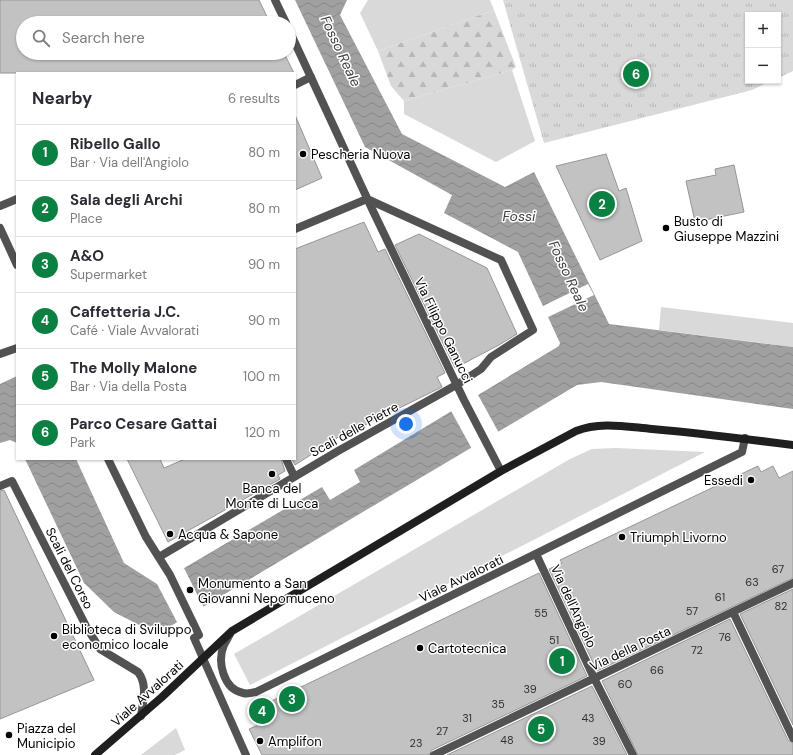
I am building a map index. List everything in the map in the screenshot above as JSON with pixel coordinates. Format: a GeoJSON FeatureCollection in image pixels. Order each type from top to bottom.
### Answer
{"type":"FeatureCollection","features":[{"type":"Feature","properties":{"kind":"street"},"geometry":{"type":"LineString","coordinates":[[275,0],[283,16]]}},
{"type":"Feature","properties":{"kind":"street","name":"Via Filippo Ganucci"},"geometry":{"type":"LineString","coordinates":[[296,45],[367,199],[458,384],[464,400],[501,471]]}},
{"type":"Feature","properties":{"kind":"street"},"geometry":{"type":"LineString","coordinates":[[296,84],[311,77]]}},
{"type":"Feature","properties":{"kind":"street"},"geometry":{"type":"LineString","coordinates":[[0,206],[16,199]]}},
{"type":"Feature","properties":{"kind":"street"},"geometry":{"type":"LineString","coordinates":[[296,229],[367,199]]}},
{"type":"Feature","properties":{"kind":"street","name":"Scali delle Pietre"},"geometry":{"type":"LineString","coordinates":[[159,557],[294,476],[458,384],[481,369],[491,357],[533,330],[501,260],[367,199]]}},
{"type":"Feature","properties":{"kind":"street"},"geometry":{"type":"LineString","coordinates":[[0,228],[16,263]]}},
{"type":"Feature","properties":{"kind":"street"},"geometry":{"type":"LineString","coordinates":[[0,354],[16,348]]}},
{"type":"Feature","properties":{"kind":"street","name":"Viale Avvalorati"},"geometry":{"type":"LineString","coordinates":[[95,755],[141,716],[232,631],[501,471],[586,426],[593,425],[697,432],[793,445]]}},
{"type":"Feature","properties":{"kind":"street","name":"Viale Avvalorati"},"geometry":{"type":"LineString","coordinates":[[232,631],[224,646],[222,656],[222,666],[228,684],[234,690],[244,693],[256,692],[742,452],[745,438]]}},
{"type":"Feature","properties":{"kind":"street"},"geometry":{"type":"LineString","coordinates":[[108,460],[146,537],[170,575],[194,623],[199,635],[194,638],[246,755]]}},
{"type":"Feature","properties":{"kind":"street"},"geometry":{"type":"LineString","coordinates":[[286,460],[294,476]]}},
{"type":"Feature","properties":{"kind":"street","name":"Scali del Corso"},"geometry":{"type":"LineString","coordinates":[[0,486],[12,481],[87,628],[100,649],[138,672],[142,677],[144,690],[141,716]]}},
{"type":"Feature","properties":{"kind":"street","name":"Via dell'Angiolo"},"geometry":{"type":"LineString","coordinates":[[536,554],[594,678],[633,755]]}},
{"type":"Feature","properties":{"kind":"street","name":"Via della Posta"},"geometry":{"type":"LineString","coordinates":[[434,755],[793,583]]}},
{"type":"Feature","properties":{"kind":"street"},"geometry":{"type":"LineString","coordinates":[[733,612],[793,738]]}},
{"type":"Feature","properties":{"kind":"green space"},"geometry":{"type":"Polygon","coordinates":[[[368,0],[490,0],[494,10],[378,51],[360,13],[368,0]]]}},
{"type":"Feature","properties":{"kind":"green space"},"geometry":{"type":"Polygon","coordinates":[[[503,0],[793,0],[793,71],[781,77],[781,12],[745,12],[745,84],[765,84],[752,90],[544,143],[503,0]]]}},
{"type":"Feature","properties":{"kind":"green space"},"geometry":{"type":"Polygon","coordinates":[[[494,10],[516,67],[512,70],[404,101],[391,86],[378,51],[494,10]]]}},
{"type":"Feature","properties":{"kind":"green space"},"geometry":{"type":"Polygon","coordinates":[[[512,70],[535,141],[496,162],[404,114],[404,101],[512,70]]]}},
{"type":"Feature","properties":{"kind":"green space"},"geometry":{"type":"Polygon","coordinates":[[[661,307],[793,323],[793,347],[659,330],[661,307]]]}},
{"type":"Feature","properties":{"kind":"green space"},"geometry":{"type":"Polygon","coordinates":[[[616,448],[705,452],[250,685],[234,654],[570,459],[592,449],[616,448]]]}},
{"type":"Feature","properties":{"kind":"green space"},"geometry":{"type":"Polygon","coordinates":[[[176,728],[185,750],[175,755],[141,755],[176,728]]]}},
{"type":"Feature","properties":{"kind":"water"},"geometry":{"type":"Polygon","coordinates":[[[295,0],[347,0],[340,15],[402,134],[505,187],[534,172],[609,324],[793,347],[793,409],[601,382],[577,385],[169,627],[141,626],[114,612],[84,583],[25,460],[76,460],[124,563],[157,584],[322,487],[330,500],[360,482],[354,470],[559,346],[560,343],[518,252],[444,213],[452,195],[365,147],[295,0]]]}},
{"type":"Feature","properties":{"kind":"water"},"geometry":{"type":"Polygon","coordinates":[[[16,376],[16,443],[10,440],[0,443],[0,384],[16,376]]]}},
{"type":"Feature","properties":{"kind":"pier"},"geometry":{"type":"Polygon","coordinates":[[[588,284],[594,295],[546,318],[541,307],[588,284]]]}},
{"type":"Feature","properties":{"kind":"pier"},"geometry":{"type":"Polygon","coordinates":[[[477,393],[499,433],[472,449],[450,409],[477,393]]]}},
{"type":"Feature","properties":{"kind":"pier"},"geometry":{"type":"Polygon","coordinates":[[[184,568],[204,608],[178,624],[156,582],[184,568]]]}},
{"type":"Feature","properties":{"kind":"building"},"geometry":{"type":"Polygon","coordinates":[[[0,0],[259,0],[267,16],[16,16],[16,60],[288,60],[294,72],[16,72],[0,73],[0,0]]]}},
{"type":"Feature","properties":{"kind":"building","name":"Pescheria Nuova"},"geometry":{"type":"Polygon","coordinates":[[[296,117],[322,178],[296,190],[296,117]]]}},
{"type":"Feature","properties":{"kind":"building"},"geometry":{"type":"Polygon","coordinates":[[[606,154],[619,191],[626,188],[642,241],[600,260],[556,166],[606,154]]]}},
{"type":"Feature","properties":{"kind":"building"},"geometry":{"type":"Polygon","coordinates":[[[734,165],[744,212],[695,222],[686,181],[716,175],[715,169],[734,165]]]}},
{"type":"Feature","properties":{"kind":"building"},"geometry":{"type":"Polygon","coordinates":[[[364,222],[378,252],[385,249],[445,373],[437,377],[442,387],[359,428],[357,425],[295,465],[292,460],[296,460],[296,249],[364,222]]]}},
{"type":"Feature","properties":{"kind":"building"},"geometry":{"type":"Polygon","coordinates":[[[419,234],[487,268],[517,334],[455,368],[395,245],[419,234]]]}},
{"type":"Feature","properties":{"kind":"building"},"geometry":{"type":"Polygon","coordinates":[[[127,460],[160,460],[164,468],[183,460],[281,460],[285,471],[278,475],[280,479],[168,542],[127,460]]]}},
{"type":"Feature","properties":{"kind":"building"},"geometry":{"type":"Polygon","coordinates":[[[758,466],[761,472],[773,466],[779,478],[793,471],[793,578],[597,671],[549,569],[562,563],[560,560],[758,466]]]}},
{"type":"Feature","properties":{"kind":"building"},"geometry":{"type":"Polygon","coordinates":[[[4,490],[94,680],[0,719],[0,491],[4,490]]]}},
{"type":"Feature","properties":{"kind":"building"},"geometry":{"type":"Polygon","coordinates":[[[539,573],[587,676],[432,750],[429,755],[262,755],[249,729],[261,724],[255,709],[539,573]]]}},
{"type":"Feature","properties":{"kind":"building"},"geometry":{"type":"Polygon","coordinates":[[[793,589],[793,725],[740,614],[793,589]]]}},
{"type":"Feature","properties":{"kind":"building"},"geometry":{"type":"Polygon","coordinates":[[[730,619],[788,740],[793,743],[793,755],[638,755],[602,681],[730,619]]]}},
{"type":"Feature","properties":{"kind":"building"},"geometry":{"type":"Polygon","coordinates":[[[592,686],[627,755],[447,755],[592,686]]]}},
{"type":"Feature","properties":{"kind":"place","name":"Parco Cesare Gattai"},"geometry":{"type":"Point","coordinates":[636,74]}},
{"type":"Feature","properties":{"kind":"place","name":"Pescheria Nuova"},"geometry":{"type":"Point","coordinates":[303,154]}},
{"type":"Feature","properties":{"kind":"place","name":"Sala degli Archi"},"geometry":{"type":"Point","coordinates":[602,204]}},
{"type":"Feature","properties":{"kind":"place","name":"Busto di Giuseppe Mazzini"},"geometry":{"type":"Point","coordinates":[666,228]}},
{"type":"Feature","properties":{"kind":"place","name":"Banca del Monte di Lucca"},"geometry":{"type":"Point","coordinates":[272,474]}},
{"type":"Feature","properties":{"kind":"place","name":"Essedi"},"geometry":{"type":"Point","coordinates":[751,480]}},
{"type":"Feature","properties":{"kind":"place","name":"Acqua & Sapone"},"geometry":{"type":"Point","coordinates":[170,534]}},
{"type":"Feature","properties":{"kind":"place","name":"Triumph Livorno"},"geometry":{"type":"Point","coordinates":[622,537]}},
{"type":"Feature","properties":{"kind":"place","name":"Monumento a San Giovanni Nepomuceno"},"geometry":{"type":"Point","coordinates":[190,590]}},
{"type":"Feature","properties":{"kind":"place","name":"Biblioteca di Sviluppo economico locale"},"geometry":{"type":"Point","coordinates":[54,636]}},
{"type":"Feature","properties":{"kind":"place","name":"Cartotecnica"},"geometry":{"type":"Point","coordinates":[420,648]}},
{"type":"Feature","properties":{"kind":"place","name":"Ribello Gallo"},"geometry":{"type":"Point","coordinates":[562,661]}},
{"type":"Feature","properties":{"kind":"place","name":"A&O"},"geometry":{"type":"Point","coordinates":[292,699]}},
{"type":"Feature","properties":{"kind":"place","name":"Caffetteria J.C."},"geometry":{"type":"Point","coordinates":[262,711]}},
{"type":"Feature","properties":{"kind":"place","name":"The Molly Malone"},"geometry":{"type":"Point","coordinates":[541,729]}},
{"type":"Feature","properties":{"kind":"place","name":"Piazza del Municipio"},"geometry":{"type":"Point","coordinates":[9,735]}},
{"type":"Feature","properties":{"kind":"place","name":"Amplifon"},"geometry":{"type":"Point","coordinates":[260,741]}},
{"type":"Feature","properties":{"kind":"water label","name":"Fosso Reale"},"geometry":{"type":"Point","coordinates":[341,51]}},
{"type":"Feature","properties":{"kind":"water label","name":"Fossi"},"geometry":{"type":"Point","coordinates":[519,216]}},
{"type":"Feature","properties":{"kind":"water label","name":"Fosso Reale"},"geometry":{"type":"Point","coordinates":[569,276]}}]}
